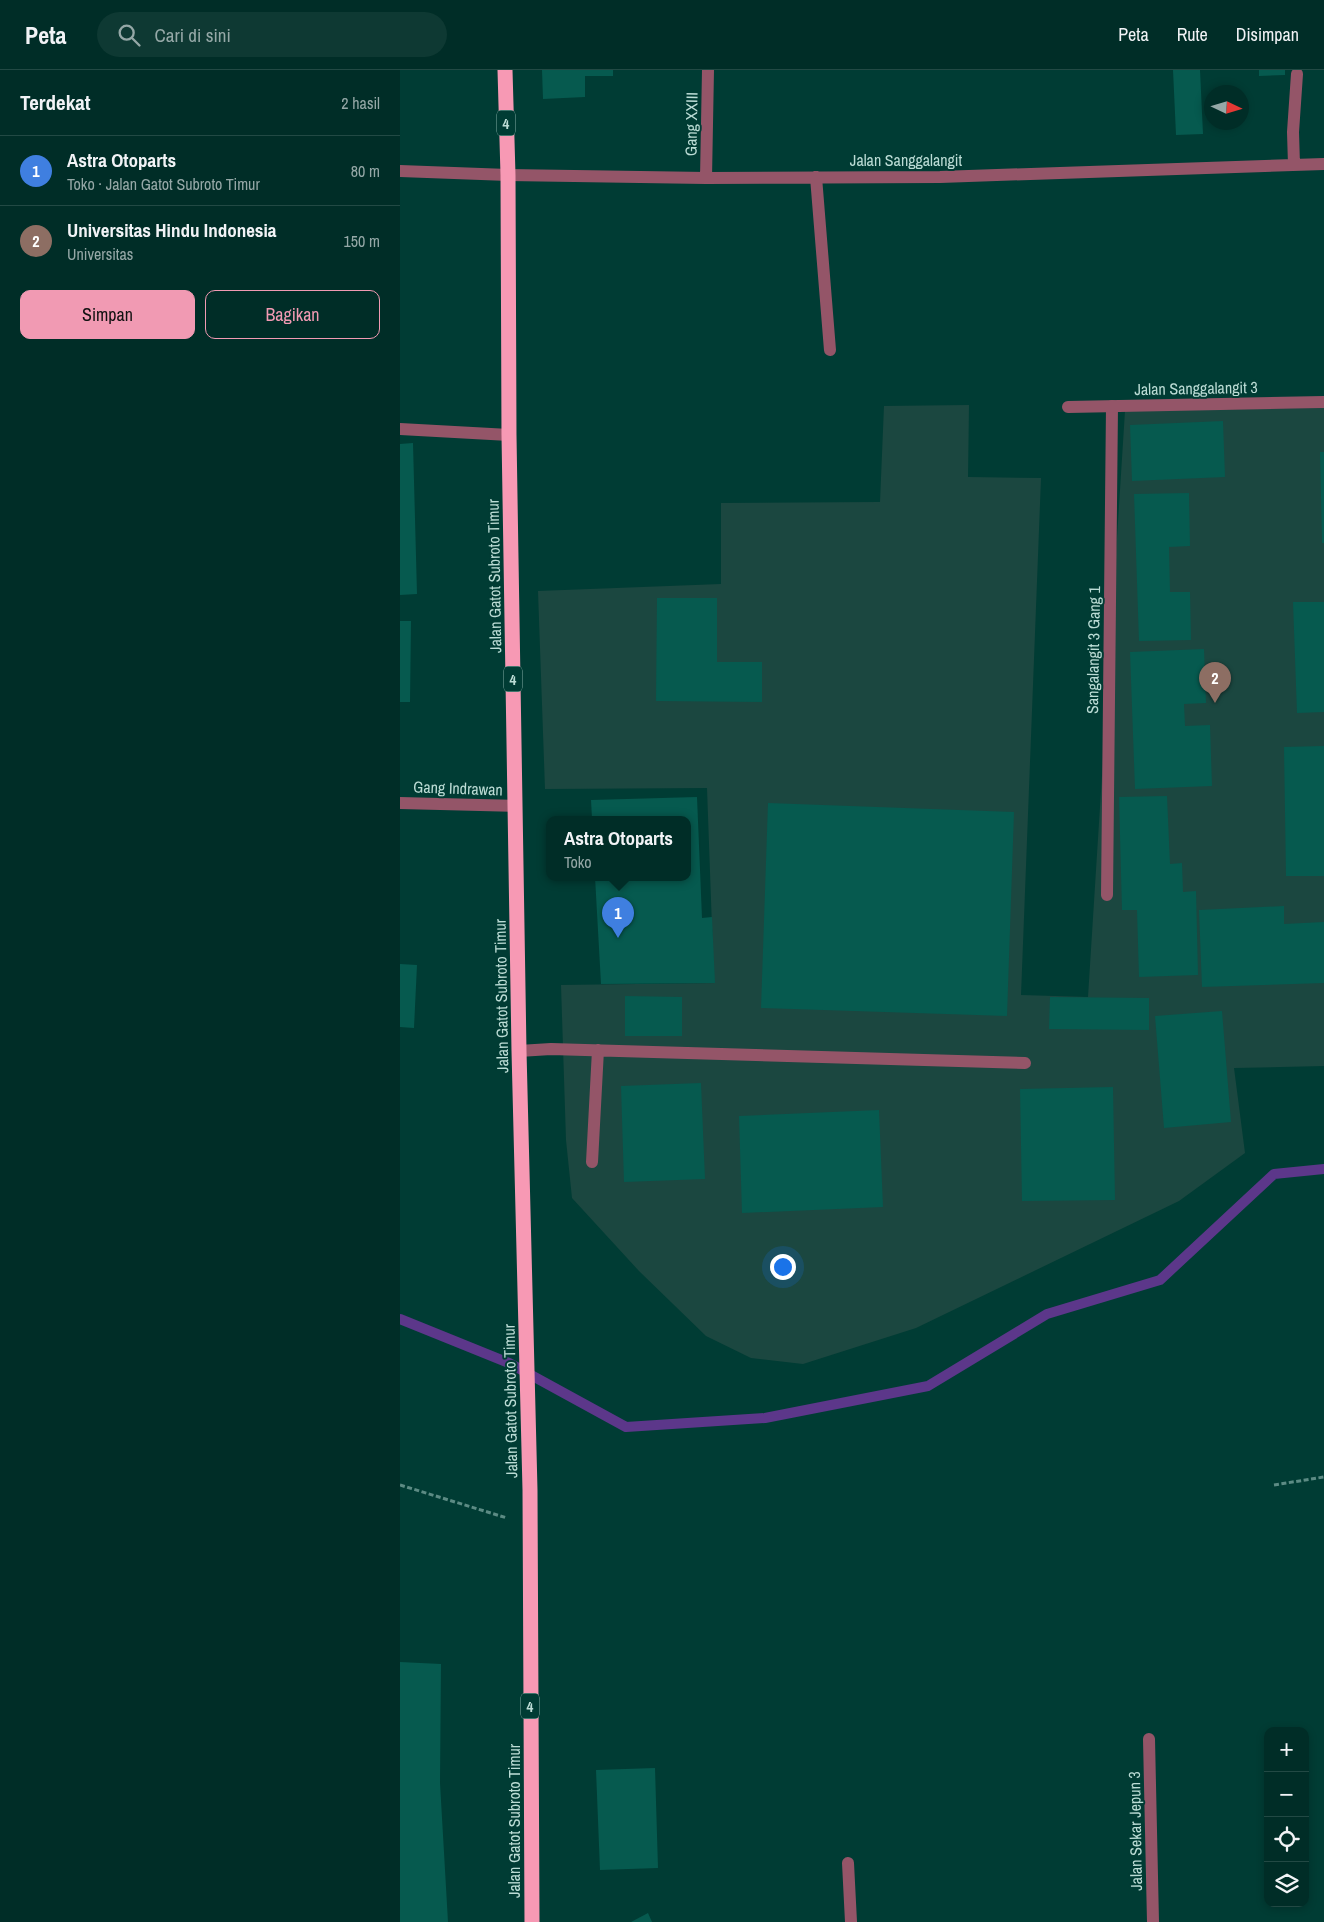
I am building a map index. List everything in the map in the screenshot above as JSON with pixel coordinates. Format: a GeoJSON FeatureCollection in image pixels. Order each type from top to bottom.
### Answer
{"type":"FeatureCollection","features":[{"type":"Feature","properties":{"kind":"highway","name":"Jalan Gatot Subroto Timur"},"geometry":{"type":"LineString","coordinates":[[505,70],[508,175],[509,435],[519,1052],[530,1490],[532,1922]]}},
{"type":"Feature","properties":{"kind":"street","name":"Gang XXIII"},"geometry":{"type":"LineString","coordinates":[[706,178],[708,70]]}},
{"type":"Feature","properties":{"kind":"street"},"geometry":{"type":"LineString","coordinates":[[1294,165],[1293,132],[1297,74]]}},
{"type":"Feature","properties":{"kind":"street","name":"Jalan Sanggalangit"},"geometry":{"type":"LineString","coordinates":[[400,171],[508,175],[706,178],[816,176],[940,177],[1324,164]]}},
{"type":"Feature","properties":{"kind":"street"},"geometry":{"type":"LineString","coordinates":[[816,176],[830,350]]}},
{"type":"Feature","properties":{"kind":"street","name":"Jalan Sanggalangit 3"},"geometry":{"type":"LineString","coordinates":[[1068,407],[1324,402]]}},
{"type":"Feature","properties":{"kind":"street","name":"Sangalangit 3 Gang 1"},"geometry":{"type":"LineString","coordinates":[[1107,895],[1112,406]]}},
{"type":"Feature","properties":{"kind":"street"},"geometry":{"type":"LineString","coordinates":[[400,428],[509,435]]}},
{"type":"Feature","properties":{"kind":"street","name":"Gang Indrawan"},"geometry":{"type":"LineString","coordinates":[[400,803],[515,806]]}},
{"type":"Feature","properties":{"kind":"street"},"geometry":{"type":"LineString","coordinates":[[519,1052],[551,1049],[598,1050],[1026,1064]]}},
{"type":"Feature","properties":{"kind":"street"},"geometry":{"type":"LineString","coordinates":[[592,1162],[598,1050]]}},
{"type":"Feature","properties":{"kind":"street","name":"Jalan Sekar Jepun 3"},"geometry":{"type":"LineString","coordinates":[[1149,1739],[1153,1922]]}},
{"type":"Feature","properties":{"kind":"street"},"geometry":{"type":"LineString","coordinates":[[848,1863],[851,1922]]}},
{"type":"Feature","properties":{"kind":"path"},"geometry":{"type":"LineString","coordinates":[[1274,1485],[1324,1477]]}},
{"type":"Feature","properties":{"kind":"path"},"geometry":{"type":"LineString","coordinates":[[400,1485],[529,1525]]}},
{"type":"Feature","properties":{"kind":"shaded area"},"geometry":{"type":"Polygon","coordinates":[[[969,405],[968,477],[1041,478],[1021,995],[1088,997],[1125,411],[1324,408],[1324,1066],[1234,1068],[1245,1153],[1179,1201],[916,1328],[803,1364],[751,1358],[706,1336],[639,1271],[572,1198],[566,1140],[561,985],[714,983],[707,788],[545,789],[538,591],[721,584],[721,503],[880,502],[884,406],[969,405]]]}},
{"type":"Feature","properties":{"kind":"building"},"geometry":{"type":"Polygon","coordinates":[[[542,70],[613,70],[613,76],[585,76],[585,97],[543,99],[542,70]]]}},
{"type":"Feature","properties":{"kind":"building"},"geometry":{"type":"Polygon","coordinates":[[[1173,70],[1200,70],[1203,134],[1176,135],[1173,70]]]}},
{"type":"Feature","properties":{"kind":"building"},"geometry":{"type":"Polygon","coordinates":[[[1259,70],[1285,70],[1285,75],[1259,76],[1259,70]]]}},
{"type":"Feature","properties":{"kind":"building"},"geometry":{"type":"Polygon","coordinates":[[[1223,421],[1225,477],[1132,481],[1130,425],[1223,421]]]}},
{"type":"Feature","properties":{"kind":"building"},"geometry":{"type":"Polygon","coordinates":[[[413,443],[417,594],[400,595],[400,444],[413,443]]]}},
{"type":"Feature","properties":{"kind":"building"},"geometry":{"type":"Polygon","coordinates":[[[1320,452],[1324,452],[1324,543],[1322,543],[1320,452]]]}},
{"type":"Feature","properties":{"kind":"building"},"geometry":{"type":"Polygon","coordinates":[[[1189,493],[1190,546],[1169,547],[1170,592],[1190,592],[1191,640],[1139,641],[1134,494],[1189,493]]]}},
{"type":"Feature","properties":{"kind":"building"},"geometry":{"type":"Polygon","coordinates":[[[657,598],[717,598],[717,662],[762,662],[762,702],[656,701],[657,598]]]}},
{"type":"Feature","properties":{"kind":"building"},"geometry":{"type":"Polygon","coordinates":[[[1293,602],[1324,602],[1324,712],[1297,713],[1293,602]]]}},
{"type":"Feature","properties":{"kind":"building"},"geometry":{"type":"Polygon","coordinates":[[[400,621],[411,621],[410,702],[400,702],[400,621]]]}},
{"type":"Feature","properties":{"kind":"building"},"geometry":{"type":"Polygon","coordinates":[[[1204,649],[1206,703],[1184,704],[1185,726],[1210,725],[1212,786],[1135,789],[1130,652],[1204,649]]]}},
{"type":"Feature","properties":{"kind":"building"},"geometry":{"type":"Polygon","coordinates":[[[1324,746],[1324,876],[1286,876],[1284,747],[1324,746]]]}},
{"type":"Feature","properties":{"kind":"building"},"geometry":{"type":"Polygon","coordinates":[[[1167,796],[1170,864],[1182,863],[1183,892],[1196,891],[1198,975],[1139,977],[1137,910],[1122,910],[1119,797],[1167,796]]]}},
{"type":"Feature","properties":{"kind":"building"},"geometry":{"type":"Polygon","coordinates":[[[697,797],[702,918],[712,917],[715,983],[601,984],[595,881],[691,881],[691,816],[592,816],[591,800],[697,797]]]}},
{"type":"Feature","properties":{"kind":"building"},"geometry":{"type":"Polygon","coordinates":[[[768,803],[1014,812],[1007,1016],[761,1008],[768,803]]]}},
{"type":"Feature","properties":{"kind":"building"},"geometry":{"type":"Polygon","coordinates":[[[1284,906],[1284,924],[1324,922],[1324,983],[1202,987],[1199,910],[1284,906]]]}},
{"type":"Feature","properties":{"kind":"building"},"geometry":{"type":"Polygon","coordinates":[[[400,964],[417,965],[414,1028],[400,1027],[400,964]]]}},
{"type":"Feature","properties":{"kind":"building"},"geometry":{"type":"Polygon","coordinates":[[[625,996],[682,997],[682,1036],[625,1036],[625,996]]]}},
{"type":"Feature","properties":{"kind":"building"},"geometry":{"type":"Polygon","coordinates":[[[1050,997],[1149,998],[1149,1030],[1049,1029],[1050,997]]]}},
{"type":"Feature","properties":{"kind":"building"},"geometry":{"type":"Polygon","coordinates":[[[1222,1011],[1231,1122],[1164,1128],[1155,1016],[1222,1011]]]}},
{"type":"Feature","properties":{"kind":"building"},"geometry":{"type":"Polygon","coordinates":[[[701,1083],[705,1179],[624,1182],[621,1086],[701,1083]]]}},
{"type":"Feature","properties":{"kind":"building"},"geometry":{"type":"Polygon","coordinates":[[[1113,1087],[1115,1200],[1022,1201],[1020,1089],[1113,1087]]]}},
{"type":"Feature","properties":{"kind":"building"},"geometry":{"type":"Polygon","coordinates":[[[879,1110],[883,1207],[742,1213],[739,1116],[879,1110]]]}},
{"type":"Feature","properties":{"kind":"building"},"geometry":{"type":"Polygon","coordinates":[[[400,1662],[441,1664],[440,1783],[448,1922],[400,1922],[400,1662]]]}},
{"type":"Feature","properties":{"kind":"building"},"geometry":{"type":"Polygon","coordinates":[[[655,1768],[658,1868],[600,1870],[596,1770],[655,1768]]]}},
{"type":"Feature","properties":{"kind":"building"},"geometry":{"type":"Polygon","coordinates":[[[648,1913],[652,1922],[631,1922],[648,1913]]]}},
{"type":"Feature","properties":{"kind":"waterway"},"geometry":{"type":"LineString","coordinates":[[400,1319],[509,1363],[626,1427],[765,1418],[928,1386],[1047,1314],[1160,1280],[1274,1174],[1324,1169]]}},
{"type":"Feature","properties":{"kind":"place","name":"Universitas Hindu Indonesia"},"geometry":{"type":"Point","coordinates":[1215,703]}},
{"type":"Feature","properties":{"kind":"place","name":"Astra Otoparts"},"geometry":{"type":"Point","coordinates":[618,938]}}]}
